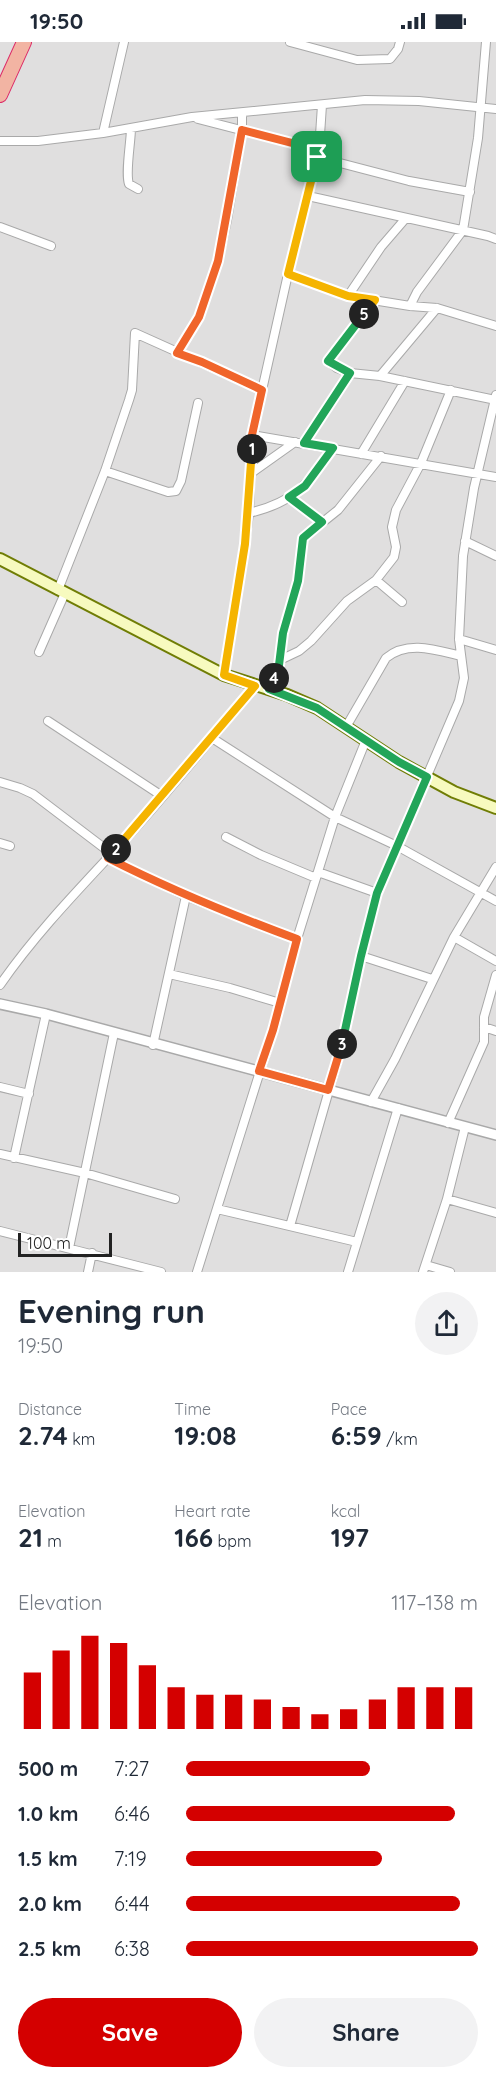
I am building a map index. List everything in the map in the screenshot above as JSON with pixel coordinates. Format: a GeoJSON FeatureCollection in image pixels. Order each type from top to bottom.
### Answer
{"type":"FeatureCollection","features":[{"type":"Feature","properties":{"kind":"highway"},"geometry":{"type":"LineString","coordinates":[[0,76],[15,42]]}},
{"type":"Feature","properties":{"kind":"highway"},"geometry":{"type":"LineString","coordinates":[[0,95],[24,42]]}},
{"type":"Feature","properties":{"kind":"main road"},"geometry":{"type":"LineString","coordinates":[[0,559],[224,675],[269,689],[317,708],[427,777],[454,792],[496,808]]}},
{"type":"Feature","properties":{"kind":"street"},"geometry":{"type":"LineString","coordinates":[[103,133],[124,42]]}},
{"type":"Feature","properties":{"kind":"street"},"geometry":{"type":"LineString","coordinates":[[290,42],[357,60],[390,59],[398,49],[400,42]]}},
{"type":"Feature","properties":{"kind":"street"},"geometry":{"type":"LineString","coordinates":[[410,306],[417,292],[463,230],[482,108],[486,42]]}},
{"type":"Feature","properties":{"kind":"street"},"geometry":{"type":"LineString","coordinates":[[0,141],[38,141],[103,133],[192,117],[366,100],[419,101],[496,109]]}},
{"type":"Feature","properties":{"kind":"street"},"geometry":{"type":"LineString","coordinates":[[224,675],[249,513],[252,435],[318,154],[322,105]]}},
{"type":"Feature","properties":{"kind":"street"},"geometry":{"type":"LineString","coordinates":[[177,353],[199,317],[218,261],[242,130],[242,113]]}},
{"type":"Feature","properties":{"kind":"street"},"geometry":{"type":"LineString","coordinates":[[192,117],[409,181],[470,192]]}},
{"type":"Feature","properties":{"kind":"street"},"geometry":{"type":"LineString","coordinates":[[132,128],[126,176],[129,184],[138,189]]}},
{"type":"Feature","properties":{"kind":"street"},"geometry":{"type":"LineString","coordinates":[[308,196],[496,239]]}},
{"type":"Feature","properties":{"kind":"street"},"geometry":{"type":"LineString","coordinates":[[348,296],[381,247],[406,218]]}},
{"type":"Feature","properties":{"kind":"street"},"geometry":{"type":"LineString","coordinates":[[0,227],[51,246]]}},
{"type":"Feature","properties":{"kind":"street"},"geometry":{"type":"LineString","coordinates":[[288,274],[348,296],[437,308],[496,326]]}},
{"type":"Feature","properties":{"kind":"street"},"geometry":{"type":"LineString","coordinates":[[290,1226],[342,1045],[377,893],[459,701],[464,678],[459,639],[465,542],[477,475],[496,398],[380,376],[350,373],[328,361],[375,300]]}},
{"type":"Feature","properties":{"kind":"street"},"geometry":{"type":"LineString","coordinates":[[380,376],[437,308]]}},
{"type":"Feature","properties":{"kind":"street"},"geometry":{"type":"LineString","coordinates":[[39,652],[132,390],[135,333],[262,390]]}},
{"type":"Feature","properties":{"kind":"street"},"geometry":{"type":"LineString","coordinates":[[304,443],[350,373]]}},
{"type":"Feature","properties":{"kind":"street"},"geometry":{"type":"LineString","coordinates":[[361,454],[405,381]]}},
{"type":"Feature","properties":{"kind":"street"},"geometry":{"type":"LineString","coordinates":[[280,660],[299,651],[311,641],[347,601],[376,580],[394,558],[396,548],[392,526],[396,510],[421,463],[451,390]]}},
{"type":"Feature","properties":{"kind":"street"},"geometry":{"type":"LineString","coordinates":[[105,471],[168,492],[176,492],[181,481],[198,403]]}},
{"type":"Feature","properties":{"kind":"street"},"geometry":{"type":"LineString","coordinates":[[252,435],[496,477]]}},
{"type":"Feature","properties":{"kind":"street"},"geometry":{"type":"LineString","coordinates":[[250,474],[295,442]]}},
{"type":"Feature","properties":{"kind":"street"},"geometry":{"type":"LineString","coordinates":[[249,513],[271,508],[305,486],[333,448]]}},
{"type":"Feature","properties":{"kind":"street"},"geometry":{"type":"LineString","coordinates":[[269,689],[280,660],[283,633],[298,581],[303,538],[338,510],[381,456]]}},
{"type":"Feature","properties":{"kind":"street"},"geometry":{"type":"LineString","coordinates":[[289,497],[322,522]]}},
{"type":"Feature","properties":{"kind":"street"},"geometry":{"type":"LineString","coordinates":[[465,542],[496,556]]}},
{"type":"Feature","properties":{"kind":"street"},"geometry":{"type":"LineString","coordinates":[[376,580],[402,602]]}},
{"type":"Feature","properties":{"kind":"street"},"geometry":{"type":"LineString","coordinates":[[459,639],[496,650]]}},
{"type":"Feature","properties":{"kind":"street"},"geometry":{"type":"LineString","coordinates":[[346,727],[386,658],[394,651],[407,647],[424,648],[461,656]]}},
{"type":"Feature","properties":{"kind":"street"},"geometry":{"type":"LineString","coordinates":[[0,985],[45,927],[110,856],[255,686]]}},
{"type":"Feature","properties":{"kind":"street"},"geometry":{"type":"LineString","coordinates":[[48,721],[162,796]]}},
{"type":"Feature","properties":{"kind":"street"},"geometry":{"type":"LineString","coordinates":[[212,738],[335,817],[397,846],[496,901]]}},
{"type":"Feature","properties":{"kind":"street"},"geometry":{"type":"LineString","coordinates":[[197,1272],[335,817],[366,740]]}},
{"type":"Feature","properties":{"kind":"street"},"geometry":{"type":"LineString","coordinates":[[0,782],[33,794],[110,856],[186,896],[297,939]]}},
{"type":"Feature","properties":{"kind":"street"},"geometry":{"type":"LineString","coordinates":[[226,837],[261,855],[377,893]]}},
{"type":"Feature","properties":{"kind":"street"},"geometry":{"type":"LineString","coordinates":[[0,843],[10,846]]}},
{"type":"Feature","properties":{"kind":"street"},"geometry":{"type":"LineString","coordinates":[[370,1102],[395,1059],[454,937],[496,867]]}},
{"type":"Feature","properties":{"kind":"street"},"geometry":{"type":"LineString","coordinates":[[153,1045],[186,896]]}},
{"type":"Feature","properties":{"kind":"street"},"geometry":{"type":"LineString","coordinates":[[454,937],[496,961]]}},
{"type":"Feature","properties":{"kind":"street"},"geometry":{"type":"LineString","coordinates":[[361,956],[432,979]]}},
{"type":"Feature","properties":{"kind":"street"},"geometry":{"type":"LineString","coordinates":[[169,974],[230,988],[280,1003]]}},
{"type":"Feature","properties":{"kind":"street"},"geometry":{"type":"LineString","coordinates":[[448,1123],[484,1042],[484,1017],[496,975]]}},
{"type":"Feature","properties":{"kind":"street"},"geometry":{"type":"LineString","coordinates":[[0,1004],[46,1014],[153,1045],[496,1135]]}},
{"type":"Feature","properties":{"kind":"street"},"geometry":{"type":"LineString","coordinates":[[14,1158],[46,1014]]}},
{"type":"Feature","properties":{"kind":"street"},"geometry":{"type":"LineString","coordinates":[[484,1027],[496,1031]]}},
{"type":"Feature","properties":{"kind":"street"},"geometry":{"type":"LineString","coordinates":[[69,1248],[114,1032]]}},
{"type":"Feature","properties":{"kind":"street"},"geometry":{"type":"LineString","coordinates":[[0,1087],[29,1094]]}},
{"type":"Feature","properties":{"kind":"street"},"geometry":{"type":"LineString","coordinates":[[348,1272],[398,1108]]}},
{"type":"Feature","properties":{"kind":"street"},"geometry":{"type":"LineString","coordinates":[[450,1272],[425,1268],[447,1199],[465,1127]]}},
{"type":"Feature","properties":{"kind":"street"},"geometry":{"type":"LineString","coordinates":[[0,1154],[85,1173],[175,1198]]}},
{"type":"Feature","properties":{"kind":"street"},"geometry":{"type":"LineString","coordinates":[[447,1199],[496,1213]]}},
{"type":"Feature","properties":{"kind":"street"},"geometry":{"type":"LineString","coordinates":[[217,1209],[357,1242]]}},
{"type":"Feature","properties":{"kind":"street"},"geometry":{"type":"LineString","coordinates":[[0,1230],[92,1253],[139,1269],[161,1272]]}},
{"type":"Feature","properties":{"kind":"street"},"geometry":{"type":"LineString","coordinates":[[88,1272],[92,1253]]}},
{"type":"Feature","properties":{"kind":"shaded area"},"geometry":{"type":"Polygon","coordinates":[[[0,42],[496,42],[496,1272],[0,1272],[0,42]]]}},
{"type":"Feature","properties":{"kind":"route"},"geometry":{"type":"LineString","coordinates":[[242,130],[319,150],[317,157],[288,274],[348,296],[375,300],[328,361],[337,368],[350,373],[304,443],[333,448],[305,486],[289,497],[322,522],[303,538],[298,581],[283,633],[279,665],[269,689],[317,708],[399,762],[427,777],[377,893],[342,1045],[328,1090],[259,1071],[273,1030],[297,939],[186,896],[108,858],[255,686],[224,675],[249,513],[252,435],[262,390],[177,353],[199,317],[218,261],[242,130]]}}]}
